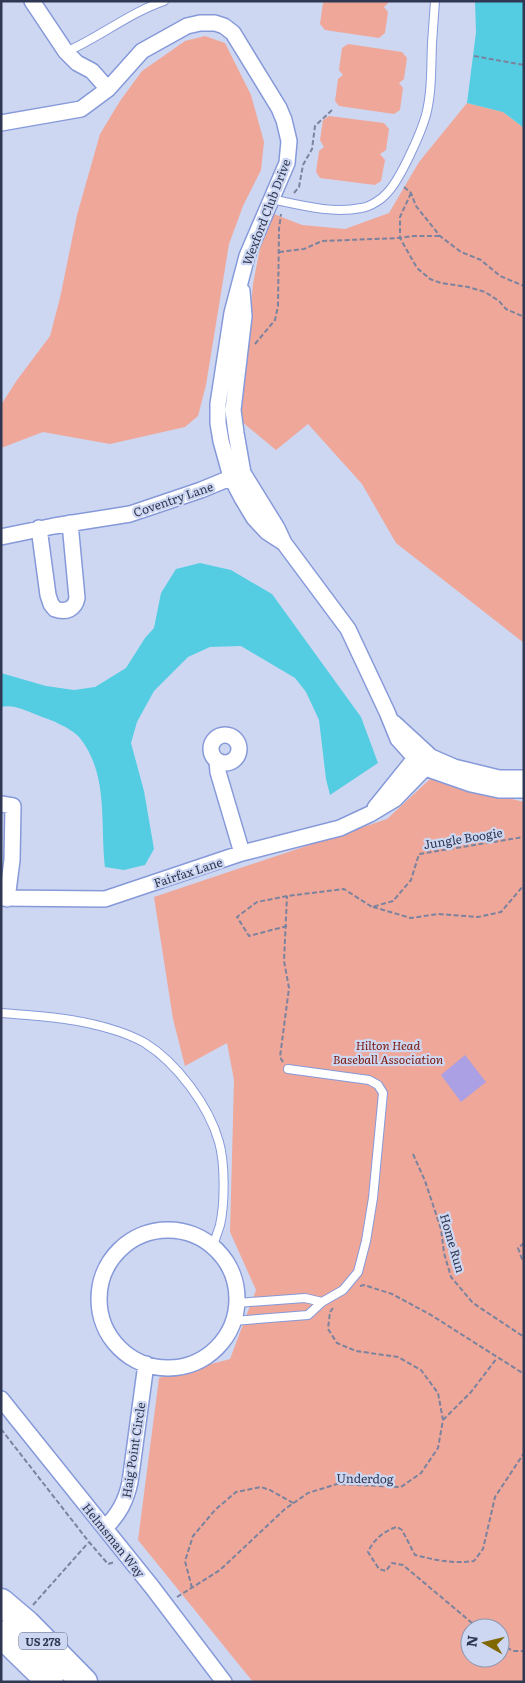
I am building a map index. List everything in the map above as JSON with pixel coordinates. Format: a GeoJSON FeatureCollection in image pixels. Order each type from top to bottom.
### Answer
{"type":"FeatureCollection","features":[{"type":"Feature","properties":{"kind":"highway","name":"US 278"},"geometry":{"type":"LineString","coordinates":[[1,1602],[26,1624],[84,1682]]}},
{"type":"Feature","properties":{"kind":"highway","name":"US 278"},"geometry":{"type":"LineString","coordinates":[[1,1634],[50,1682]]}},
{"type":"Feature","properties":{"kind":"street"},"geometry":{"type":"LineString","coordinates":[[32,1],[66,52],[77,62],[92,71],[108,89]]}},
{"type":"Feature","properties":{"kind":"street","name":"Wexford Club Drive"},"geometry":{"type":"LineString","coordinates":[[1,123],[81,109],[108,89],[142,51],[187,26],[200,23],[215,23],[224,26],[233,33],[279,108],[284,120],[288,141],[287,163],[279,201],[247,256],[241,282],[244,316],[233,410],[237,475],[277,528],[284,544],[348,629],[391,720],[423,758],[471,784],[499,790],[524,790]]}},
{"type":"Feature","properties":{"kind":"street","name":"Coventry Lane"},"geometry":{"type":"LineString","coordinates":[[1,537],[39,528],[130,514],[201,490],[237,475]]}},
{"type":"Feature","properties":{"kind":"street"},"geometry":{"type":"LineString","coordinates":[[39,528],[48,596],[55,609],[65,611],[76,605],[77,598],[70,523]]}},
{"type":"Feature","properties":{"kind":"street","name":"Wexford Club Drive"},"geometry":{"type":"LineString","coordinates":[[423,758],[478,774],[499,778],[524,778]]}},
{"type":"Feature","properties":{"kind":"street","name":"Fairfax Lane"},"geometry":{"type":"LineString","coordinates":[[4,898],[105,899],[242,853],[340,828],[370,814],[407,766],[423,758]]}},
{"type":"Feature","properties":{"kind":"street"},"geometry":{"type":"LineString","coordinates":[[217,761],[218,772],[242,853]]}},
{"type":"Feature","properties":{"kind":"street"},"geometry":{"type":"LineString","coordinates":[[1,804],[13,806],[12,860],[4,898]]}},
{"type":"Feature","properties":{"kind":"street"},"geometry":{"type":"LineString","coordinates":[[173,1230],[194,1235],[213,1246],[227,1262],[235,1282],[237,1303],[233,1321],[222,1342],[206,1356],[187,1365],[166,1368],[146,1364],[126,1354],[111,1338],[102,1318],[99,1296],[104,1274],[114,1255],[131,1240],[151,1232],[173,1230]]}},
{"type":"Feature","properties":{"kind":"street","name":"Haig Point Circle"},"geometry":{"type":"LineString","coordinates":[[105,1528],[120,1512],[126,1499],[146,1364]]}},
{"type":"Feature","properties":{"kind":"street","name":"Helmsman Way"},"geometry":{"type":"LineString","coordinates":[[1,1399],[105,1528],[224,1682]]}},
{"type":"Feature","properties":{"kind":"lane"},"geometry":{"type":"LineString","coordinates":[[66,52],[87,43],[144,8],[164,1]]}},
{"type":"Feature","properties":{"kind":"lane"},"geometry":{"type":"LineString","coordinates":[[279,201],[339,210],[363,208],[387,194],[419,135],[426,115],[431,79],[435,1]]}},
{"type":"Feature","properties":{"kind":"lane"},"geometry":{"type":"LineString","coordinates":[[1,1013],[90,1023],[145,1044],[168,1062],[196,1095],[212,1122],[220,1143],[223,1164],[222,1200],[220,1224],[213,1246]]}},
{"type":"Feature","properties":{"kind":"lane"},"geometry":{"type":"LineString","coordinates":[[233,1321],[308,1315],[322,1302],[343,1290],[358,1272],[366,1242],[383,1093],[378,1085],[369,1080],[288,1069]]}},
{"type":"Feature","properties":{"kind":"lane"},"geometry":{"type":"LineString","coordinates":[[237,1303],[305,1298],[322,1302]]}},
{"type":"Feature","properties":{"kind":"path"},"geometry":{"type":"LineString","coordinates":[[474,56],[524,65]]}},
{"type":"Feature","properties":{"kind":"path"},"geometry":{"type":"LineString","coordinates":[[252,347],[275,320],[278,306],[279,229],[281,215],[279,201],[299,187],[303,165],[312,149],[315,126],[332,110]]}},
{"type":"Feature","properties":{"kind":"path"},"geometry":{"type":"LineString","coordinates":[[396,180],[410,193],[416,206],[440,236],[461,252],[481,260],[500,276],[524,286]]}},
{"type":"Feature","properties":{"kind":"path"},"geometry":{"type":"LineString","coordinates":[[410,193],[400,217],[400,238],[417,268],[430,278],[441,283],[485,292],[499,301],[506,309],[524,317]]}},
{"type":"Feature","properties":{"kind":"path"},"geometry":{"type":"LineString","coordinates":[[279,252],[304,249],[322,241],[440,236]]}},
{"type":"Feature","properties":{"kind":"path","name":"Jungle Boogie"},"geometry":{"type":"LineString","coordinates":[[372,907],[393,901],[411,880],[420,854],[524,837]]}},
{"type":"Feature","properties":{"kind":"path"},"geometry":{"type":"LineString","coordinates":[[286,926],[249,936],[237,917],[257,902],[287,896],[344,889],[372,907],[411,918],[438,914],[478,917],[501,912],[524,886]]}},
{"type":"Feature","properties":{"kind":"path"},"geometry":{"type":"LineString","coordinates":[[287,896],[284,961],[289,988],[280,1057],[288,1069]]}},
{"type":"Feature","properties":{"kind":"path","name":"Home Run"},"geometry":{"type":"LineString","coordinates":[[413,1154],[425,1181],[441,1229],[444,1253],[452,1277],[473,1303],[524,1337]]}},
{"type":"Feature","properties":{"kind":"path"},"geometry":{"type":"LineString","coordinates":[[524,1243],[518,1248],[524,1261]]}},
{"type":"Feature","properties":{"kind":"path"},"geometry":{"type":"LineString","coordinates":[[343,1290],[364,1285],[392,1294],[431,1315],[524,1374]]}},
{"type":"Feature","properties":{"kind":"path","name":"Underdog"},"geometry":{"type":"LineString","coordinates":[[174,1599],[220,1570],[285,1509],[308,1493],[337,1484],[401,1487],[421,1473],[438,1448],[443,1420],[438,1393],[422,1370],[398,1356],[356,1351],[337,1343],[328,1329],[330,1312],[343,1290]]}},
{"type":"Feature","properties":{"kind":"path"},"geometry":{"type":"LineString","coordinates":[[443,1420],[471,1392],[498,1357]]}},
{"type":"Feature","properties":{"kind":"path"},"geometry":{"type":"LineString","coordinates":[[466,1618],[403,1565],[392,1563],[386,1571],[379,1569],[368,1552],[371,1544],[390,1528],[397,1527],[402,1530],[415,1554],[438,1561],[474,1561],[483,1549],[494,1497],[524,1453]]}},
{"type":"Feature","properties":{"kind":"path"},"geometry":{"type":"LineString","coordinates":[[192,1588],[185,1561],[193,1536],[215,1510],[236,1492],[261,1487],[293,1503]]}},
{"type":"Feature","properties":{"kind":"path"},"geometry":{"type":"LineString","coordinates":[[33,1605],[89,1542]]}},
{"type":"Feature","properties":{"kind":"path"},"geometry":{"type":"LineString","coordinates":[[510,1649],[524,1651]]}},
{"type":"Feature","properties":{"kind":"green space"},"geometry":{"type":"Polygon","coordinates":[[[325,1],[390,1],[384,7],[388,12],[385,33],[379,38],[325,30],[320,24],[323,3],[325,1]]]}},
{"type":"Feature","properties":{"kind":"green space"},"geometry":{"type":"Polygon","coordinates":[[[205,36],[225,43],[251,95],[264,142],[261,170],[243,206],[229,244],[206,385],[198,416],[185,427],[110,444],[43,432],[1,448],[1,405],[50,336],[77,215],[100,134],[120,101],[142,71],[185,41],[205,36]]]}},
{"type":"Feature","properties":{"kind":"green space"},"geometry":{"type":"Polygon","coordinates":[[[348,44],[402,52],[407,58],[404,79],[399,83],[403,88],[400,110],[394,114],[339,106],[335,101],[338,79],[343,75],[339,70],[342,48],[348,44]]]}},
{"type":"Feature","properties":{"kind":"green space"},"geometry":{"type":"Polygon","coordinates":[[[467,103],[503,112],[524,128],[524,643],[396,543],[362,484],[308,424],[276,450],[241,421],[253,284],[260,248],[274,214],[302,225],[345,229],[389,213],[419,162],[467,103]]]}},
{"type":"Feature","properties":{"kind":"green space"},"geometry":{"type":"Polygon","coordinates":[[[329,116],[384,123],[389,129],[386,150],[380,154],[385,160],[381,181],[375,185],[320,178],[316,172],[319,151],[324,147],[320,140],[323,120],[329,116]]]}},
{"type":"Feature","properties":{"kind":"green space","name":"Hilton Head Baseball Association"},"geometry":{"type":"Polygon","coordinates":[[[430,779],[524,802],[524,1682],[253,1682],[138,1540],[159,1378],[230,1359],[256,1290],[230,1232],[234,1080],[227,1043],[185,1066],[173,1019],[154,897],[387,819],[430,779]]]}},
{"type":"Feature","properties":{"kind":"water"},"geometry":{"type":"Polygon","coordinates":[[[475,1],[524,1],[524,128],[503,112],[467,103],[476,32],[475,1]]]}},
{"type":"Feature","properties":{"kind":"water"},"geometry":{"type":"Polygon","coordinates":[[[200,563],[231,570],[272,594],[361,717],[378,763],[330,795],[326,779],[319,720],[306,692],[295,678],[241,646],[210,647],[188,657],[154,691],[137,722],[131,743],[144,791],[154,849],[145,865],[124,870],[105,867],[99,783],[89,751],[76,734],[62,725],[22,709],[1,707],[1,673],[46,686],[74,690],[95,687],[126,668],[145,638],[154,628],[161,593],[176,569],[200,563]]]}},
{"type":"Feature","properties":{"kind":"building"},"geometry":{"type":"Polygon","coordinates":[[[465,1055],[486,1082],[461,1102],[441,1075],[465,1055]]]}}]}
